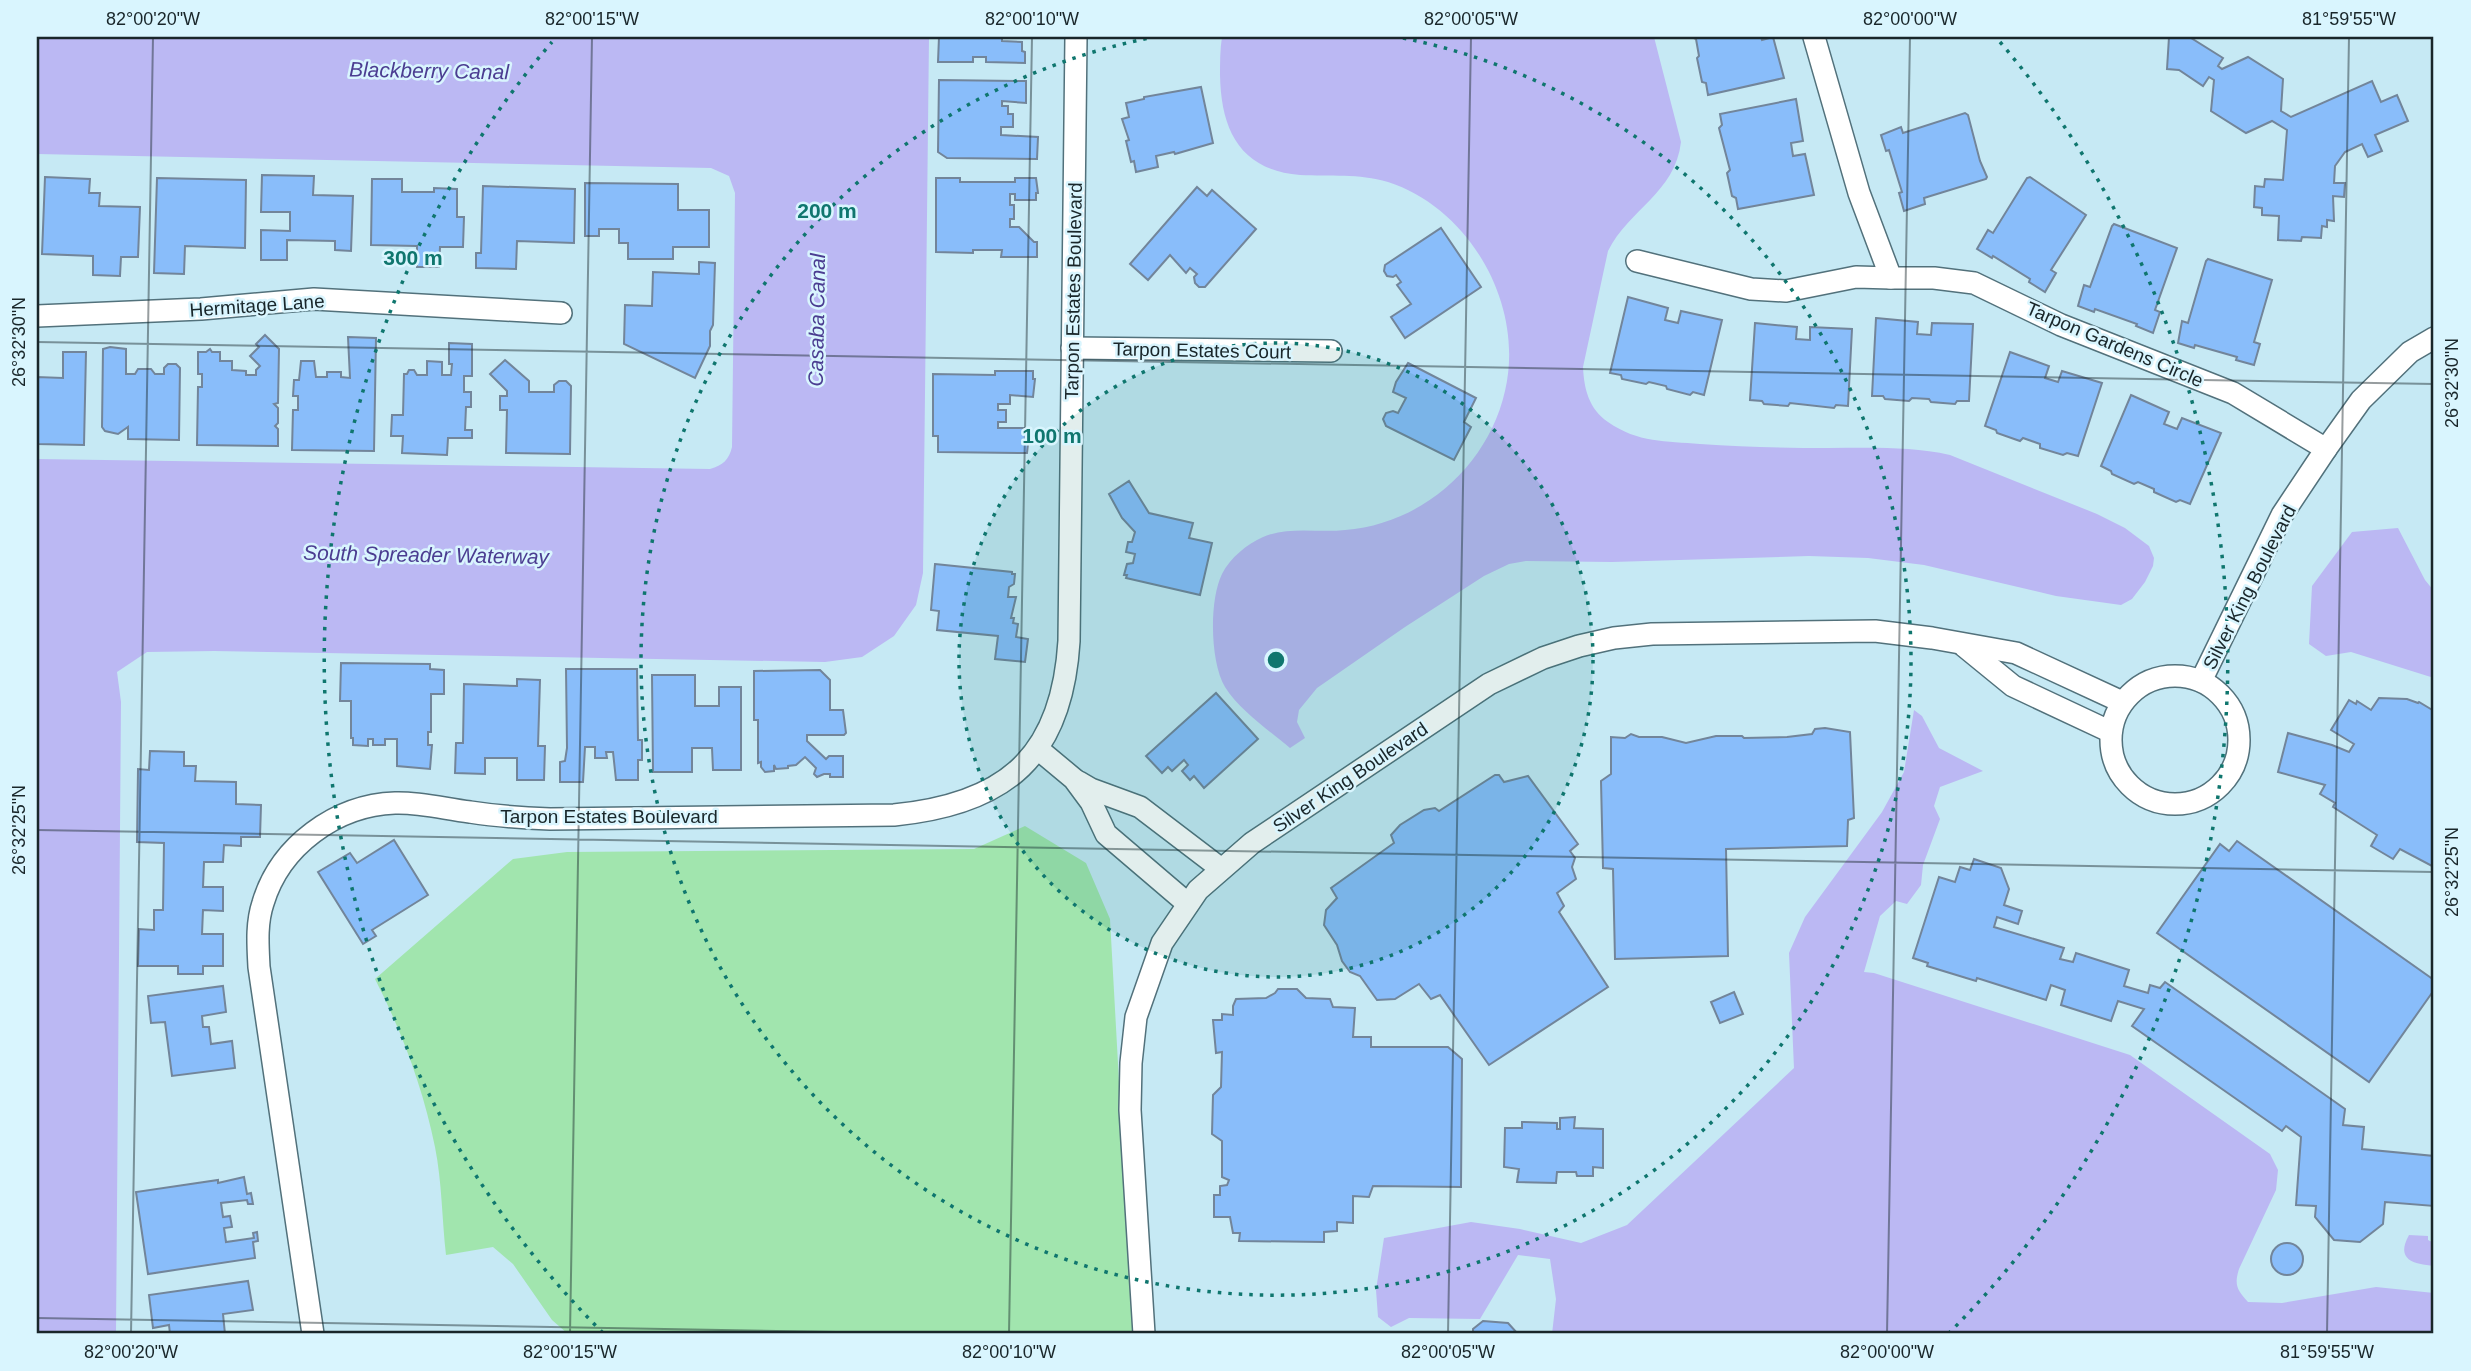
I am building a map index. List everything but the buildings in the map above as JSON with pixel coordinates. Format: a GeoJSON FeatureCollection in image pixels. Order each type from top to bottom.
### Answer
{"type":"FeatureCollection","features":[{"type":"Feature","properties":{"kind":"street","name":"Tarpon Estates Boulevard"},"geometry":{"type":"LineString","coordinates":[[313,1334],[259,967],[258,937],[262,904],[279,869],[295,848],[318,828],[342,815],[367,807],[395,803],[550,819],[894,815],[928,812],[979,796],[1018,770],[1038,749],[1063,692],[1067,668],[1076,37]]}},
{"type":"Feature","properties":{"kind":"street"},"geometry":{"type":"LineString","coordinates":[[1814,37],[1859,193],[1891,278]]}},
{"type":"Feature","properties":{"kind":"street","name":"Tarpon Gardens Circle"},"geometry":{"type":"LineString","coordinates":[[1637,261],[1751,289],[1786,291],[1856,277],[1934,278],[1974,283],[2061,325],[2233,393],[2326,449]]}},
{"type":"Feature","properties":{"kind":"street","name":"Hermitage Lane"},"geometry":{"type":"LineString","coordinates":[[37,316],[201,309],[314,299],[561,313]]}},
{"type":"Feature","properties":{"kind":"street","name":"Silver King Boulevard"},"geometry":{"type":"LineString","coordinates":[[2201,681],[2282,515],[2326,449],[2361,400],[2410,352],[2434,338]]}},
{"type":"Feature","properties":{"kind":"street","name":"Tarpon Estates Court"},"geometry":{"type":"LineString","coordinates":[[1072,348],[1331,351]]}},
{"type":"Feature","properties":{"kind":"street","name":"Silver King Boulevard"},"geometry":{"type":"LineString","coordinates":[[1144,1334],[1130,1110],[1131,1063],[1136,1017],[1163,943],[1198,890],[1252,843],[1489,684],[1514,671],[1579,646],[1614,638],[1875,631],[2016,653],[2122,702]]}},
{"type":"Feature","properties":{"kind":"street","name":"Silver King Boulevard"},"geometry":{"type":"LineString","coordinates":[[1962,645],[2013,686],[2111,732]]}},
{"type":"Feature","properties":{"kind":"street"},"geometry":{"type":"LineString","coordinates":[[2180,676],[2201,681],[2229,704],[2237,720],[2240,738],[2238,757],[2231,774],[2218,789],[2201,800],[2182,805],[2162,804],[2143,797],[2128,785],[2117,769],[2111,751],[2111,732],[2122,702],[2138,687],[2158,678],[2180,676]]}},
{"type":"Feature","properties":{"kind":"street"},"geometry":{"type":"LineString","coordinates":[[1038,749],[1074,779],[1091,789],[1125,799],[1140,807],[1220,869]]}},
{"type":"Feature","properties":{"kind":"street"},"geometry":{"type":"LineString","coordinates":[[1074,779],[1091,802],[1106,834],[1188,904]]}},
{"type":"Feature","properties":{"kind":"green space"},"geometry":{"type":"Polygon","coordinates":[[[1025,826],[1086,863],[1110,919],[1133,1334],[568,1334],[552,1320],[513,1264],[493,1247],[446,1255],[439,1174],[430,1125],[411,1061],[375,979],[513,859],[567,852],[974,849],[1025,826]]]}},
{"type":"Feature","properties":{"kind":"water"},"geometry":{"type":"Polygon","coordinates":[[[37,37],[929,37],[923,573],[916,605],[894,636],[862,657],[825,662],[214,651],[147,652],[117,672],[121,702],[116,1334],[37,1334],[37,459],[710,469],[727,459],[732,447],[735,193],[729,176],[711,168],[37,154],[37,37]]]}},
{"type":"Feature","properties":{"kind":"water"},"geometry":{"type":"Polygon","coordinates":[[[1222,37],[1654,37],[1681,142],[1670,175],[1627,223],[1608,251],[1583,367],[1586,391],[1596,411],[1608,422],[1630,434],[1664,441],[1764,447],[1905,449],[1950,455],[2097,514],[2125,528],[2149,546],[2154,558],[2145,582],[2132,599],[2121,605],[2056,596],[1924,565],[1868,558],[1809,556],[1612,562],[1526,561],[1509,564],[1484,576],[1405,627],[1317,688],[1299,710],[1297,722],[1305,738],[1290,748],[1255,720],[1231,696],[1220,676],[1214,647],[1213,615],[1222,574],[1240,552],[1263,537],[1283,532],[1335,531],[1373,525],[1400,516],[1425,503],[1448,486],[1484,444],[1496,418],[1505,391],[1509,359],[1507,326],[1499,295],[1485,265],[1467,238],[1444,214],[1418,195],[1377,179],[1279,172],[1249,156],[1238,144],[1224,113],[1220,75],[1222,37]]]}},
{"type":"Feature","properties":{"kind":"water"},"geometry":{"type":"Polygon","coordinates":[[[2398,528],[2425,580],[2434,591],[2434,678],[2351,652],[2326,656],[2309,644],[2312,586],[2352,532],[2398,528]]]}},
{"type":"Feature","properties":{"kind":"water"},"geometry":{"type":"Polygon","coordinates":[[[1914,710],[1922,716],[1939,748],[1983,771],[1940,787],[1934,806],[1940,819],[1923,865],[1921,885],[1907,904],[1896,901],[1880,916],[1864,972],[2130,1055],[2270,1154],[2278,1170],[2276,1190],[2239,1269],[2237,1279],[2239,1291],[2248,1302],[2282,1303],[2376,1287],[2434,1293],[2434,1334],[1552,1334],[1556,1299],[1550,1259],[1518,1255],[1480,1319],[1409,1318],[1391,1327],[1378,1317],[1376,1290],[1384,1238],[1471,1222],[1520,1229],[1581,1243],[1627,1225],[1794,1068],[1789,953],[1805,917],[1882,812],[1904,772],[1914,710]]]}},
{"type":"Feature","properties":{"kind":"water"},"geometry":{"type":"Polygon","coordinates":[[[2409,1235],[2428,1236],[2428,1240],[2434,1243],[2434,1266],[2414,1262],[2405,1255],[2405,1243],[2409,1235]]]}},
{"type":"Feature","properties":{"kind":"water label","name":"Blackberry Canal"},"geometry":{"type":"Point","coordinates":[429,71]}},
{"type":"Feature","properties":{"kind":"water label","name":"Casaba Canal"},"geometry":{"type":"Point","coordinates":[817,320]}},
{"type":"Feature","properties":{"kind":"water label","name":"South Spreader Waterway"},"geometry":{"type":"Point","coordinates":[426,555]}}]}
